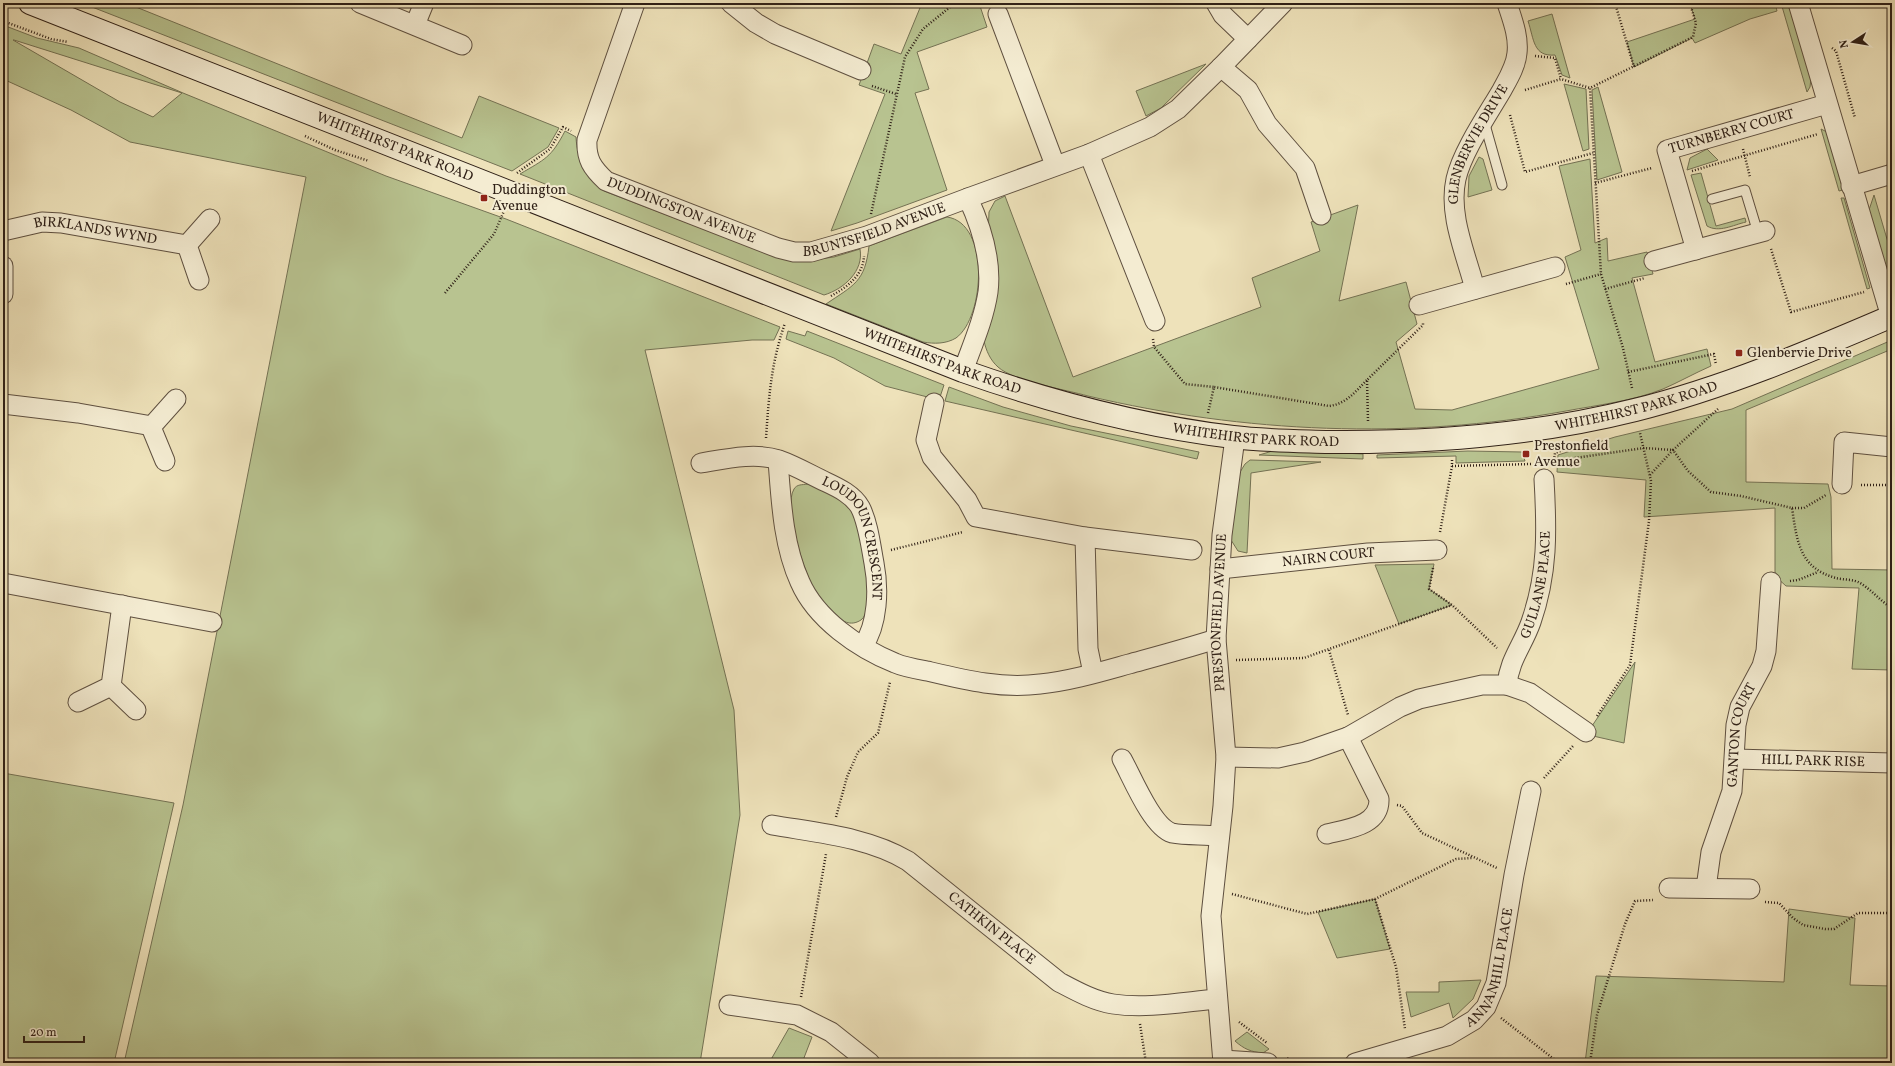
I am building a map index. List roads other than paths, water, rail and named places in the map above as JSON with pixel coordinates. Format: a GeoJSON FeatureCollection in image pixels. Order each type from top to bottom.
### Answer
{"type":"FeatureCollection","features":[{"type":"Feature","properties":{"kind":"street","name":"WHITEHIRST PARK ROAD"},"geometry":{"type":"LineString","coordinates":[[30,3],[63,9],[511,192],[963,371],[1022,392],[1097,413],[1204,433],[1236,438],[1369,442],[1415,441],[1489,436],[1560,426],[1636,410],[1720,385],[1786,361],[1892,317]]}},
{"type":"Feature","properties":{"kind":"street"},"geometry":{"type":"LineString","coordinates":[[360,3],[462,45]]}},
{"type":"Feature","properties":{"kind":"street"},"geometry":{"type":"LineString","coordinates":[[415,25],[424,3]]}},
{"type":"Feature","properties":{"kind":"street","name":"DUDDINGSTON AVENUE"},"geometry":{"type":"LineString","coordinates":[[635,3],[587,140],[587,153],[596,170],[606,181],[778,248]]}},
{"type":"Feature","properties":{"kind":"street"},"geometry":{"type":"LineString","coordinates":[[731,3],[756,24],[775,34],[861,70]]}},
{"type":"Feature","properties":{"kind":"street"},"geometry":{"type":"LineString","coordinates":[[1216,3],[1223,15],[1248,39]]}},
{"type":"Feature","properties":{"kind":"street","name":"BRUNTSFIELD AVENUE"},"geometry":{"type":"LineString","coordinates":[[778,248],[794,252],[811,252],[843,244],[1055,165],[1089,154],[1150,127],[1172,113],[1221,68],[1283,3]]}},
{"type":"Feature","properties":{"kind":"street","name":"GLENBERVIE DRIVE"},"geometry":{"type":"LineString","coordinates":[[1475,289],[1454,214],[1454,194],[1456,178],[1484,121],[1501,97],[1517,54],[1517,35],[1507,3]]}},
{"type":"Feature","properties":{"kind":"street"},"geometry":{"type":"LineString","coordinates":[[1798,3],[1851,186],[1892,317]]}},
{"type":"Feature","properties":{"kind":"street"},"geometry":{"type":"LineString","coordinates":[[998,14],[1055,165]]}},
{"type":"Feature","properties":{"kind":"street"},"geometry":{"type":"LineString","coordinates":[[1221,68],[1248,90],[1268,124],[1305,168],[1321,215]]}},
{"type":"Feature","properties":{"kind":"street","name":"TURNBERRY COURT"},"geometry":{"type":"LineString","coordinates":[[1696,250],[1667,150],[1827,104]]}},
{"type":"Feature","properties":{"kind":"street"},"geometry":{"type":"LineString","coordinates":[[1089,154],[1155,321]]}},
{"type":"Feature","properties":{"kind":"street"},"geometry":{"type":"LineString","coordinates":[[1851,186],[1892,174]]}},
{"type":"Feature","properties":{"kind":"street"},"geometry":{"type":"LineString","coordinates":[[963,371],[983,312],[988,292],[989,272],[982,238],[968,198]]}},
{"type":"Feature","properties":{"kind":"street"},"geometry":{"type":"LineString","coordinates":[[199,280],[187,246],[210,219]]}},
{"type":"Feature","properties":{"kind":"street","name":"BIRKLANDS WYND"},"geometry":{"type":"LineString","coordinates":[[3,231],[42,222],[61,223],[187,246]]}},
{"type":"Feature","properties":{"kind":"street"},"geometry":{"type":"LineString","coordinates":[[1654,261],[1762,232]]}},
{"type":"Feature","properties":{"kind":"street"},"geometry":{"type":"LineString","coordinates":[[3,266],[3,294]]}},
{"type":"Feature","properties":{"kind":"street"},"geometry":{"type":"LineString","coordinates":[[1419,305],[1555,267]]}},
{"type":"Feature","properties":{"kind":"street"},"geometry":{"type":"LineString","coordinates":[[165,461],[151,427],[176,398]]}},
{"type":"Feature","properties":{"kind":"street"},"geometry":{"type":"LineString","coordinates":[[934,403],[926,440],[932,458],[967,500],[976,517],[1085,537],[1192,550]]}},
{"type":"Feature","properties":{"kind":"street"},"geometry":{"type":"LineString","coordinates":[[3,404],[63,411],[152,426]]}},
{"type":"Feature","properties":{"kind":"street","name":"PRESTONFIELD AVENUE"},"geometry":{"type":"LineString","coordinates":[[1223,1061],[1212,936],[1213,889],[1223,806],[1226,757],[1216,639],[1222,535],[1236,438]]}},
{"type":"Feature","properties":{"kind":"street"},"geometry":{"type":"LineString","coordinates":[[1842,484],[1844,442],[1892,447]]}},
{"type":"Feature","properties":{"kind":"street","name":"LOUDOUN CRESCENT"},"geometry":{"type":"LineString","coordinates":[[701,463],[725,459],[756,457],[778,460],[826,482],[851,496],[861,508],[873,554],[876,574],[877,594],[869,638],[863,646]]}},
{"type":"Feature","properties":{"kind":"street"},"geometry":{"type":"LineString","coordinates":[[778,460],[786,533],[800,582],[814,605],[831,623],[863,646],[895,663],[981,683],[1009,686],[1040,684],[1093,673],[1216,639]]}},
{"type":"Feature","properties":{"kind":"street","name":"GULLANE PLACE"},"geometry":{"type":"LineString","coordinates":[[1507,685],[1511,662],[1530,624],[1543,574],[1547,531],[1544,479]]}},
{"type":"Feature","properties":{"kind":"street"},"geometry":{"type":"LineString","coordinates":[[1085,537],[1088,649],[1093,673]]}},
{"type":"Feature","properties":{"kind":"street","name":"NAIRN COURT"},"geometry":{"type":"LineString","coordinates":[[1220,569],[1368,553],[1437,550]]}},
{"type":"Feature","properties":{"kind":"street"},"geometry":{"type":"LineString","coordinates":[[3,582],[212,622]]}},
{"type":"Feature","properties":{"kind":"street","name":"GANTON COURT"},"geometry":{"type":"LineString","coordinates":[[1706,888],[1711,852],[1732,791],[1736,725],[1740,707],[1762,666],[1766,651],[1771,582]]}},
{"type":"Feature","properties":{"kind":"street"},"geometry":{"type":"LineString","coordinates":[[111,686],[122,605]]}},
{"type":"Feature","properties":{"kind":"street"},"geometry":{"type":"LineString","coordinates":[[1226,757],[1278,758],[1305,752],[1348,737],[1400,707],[1419,699],[1482,685],[1507,685],[1530,693],[1586,732]]}},
{"type":"Feature","properties":{"kind":"street"},"geometry":{"type":"LineString","coordinates":[[78,702],[111,686]]}},
{"type":"Feature","properties":{"kind":"street"},"geometry":{"type":"LineString","coordinates":[[111,686],[136,710]]}},
{"type":"Feature","properties":{"kind":"street"},"geometry":{"type":"LineString","coordinates":[[1327,834],[1354,827],[1366,822],[1377,813],[1379,799],[1348,737]]}},
{"type":"Feature","properties":{"kind":"street"},"geometry":{"type":"LineString","coordinates":[[1122,759],[1150,811],[1164,828],[1172,832],[1219,836]]}},
{"type":"Feature","properties":{"kind":"street","name":"HILL PARK RISE"},"geometry":{"type":"LineString","coordinates":[[1735,759],[1892,763]]}},
{"type":"Feature","properties":{"kind":"street","name":"ANNANHILL PLACE"},"geometry":{"type":"LineString","coordinates":[[1355,1063],[1447,1036],[1474,1020],[1486,1007],[1496,983],[1514,875],[1531,791]]}},
{"type":"Feature","properties":{"kind":"street","name":"CATHKIN PLACE"},"geometry":{"type":"LineString","coordinates":[[772,825],[865,843],[896,854],[908,861],[1059,982],[1085,996],[1112,1004],[1138,1006],[1217,1002]]}},
{"type":"Feature","properties":{"kind":"street"},"geometry":{"type":"LineString","coordinates":[[1669,888],[1750,889]]}},
{"type":"Feature","properties":{"kind":"street"},"geometry":{"type":"LineString","coordinates":[[729,1004],[798,1015],[831,1032],[870,1063]]}},
{"type":"Feature","properties":{"kind":"street"},"geometry":{"type":"LineString","coordinates":[[1223,1061],[1268,1063]]}},
{"type":"Feature","properties":{"kind":"lane"},"geometry":{"type":"LineString","coordinates":[[1484,121],[1502,185]]}},
{"type":"Feature","properties":{"kind":"lane"},"geometry":{"type":"LineString","coordinates":[[1712,199],[1745,190],[1762,232]]}},
{"type":"Feature","properties":{"kind":"place","name":"Duddington Avenue"},"geometry":{"type":"Point","coordinates":[484,198]}},
{"type":"Feature","properties":{"kind":"place","name":"Glenbervie Drive"},"geometry":{"type":"Point","coordinates":[1739,353]}},
{"type":"Feature","properties":{"kind":"place","name":"Prestonfield Avenue"},"geometry":{"type":"Point","coordinates":[1526,454]}}]}
